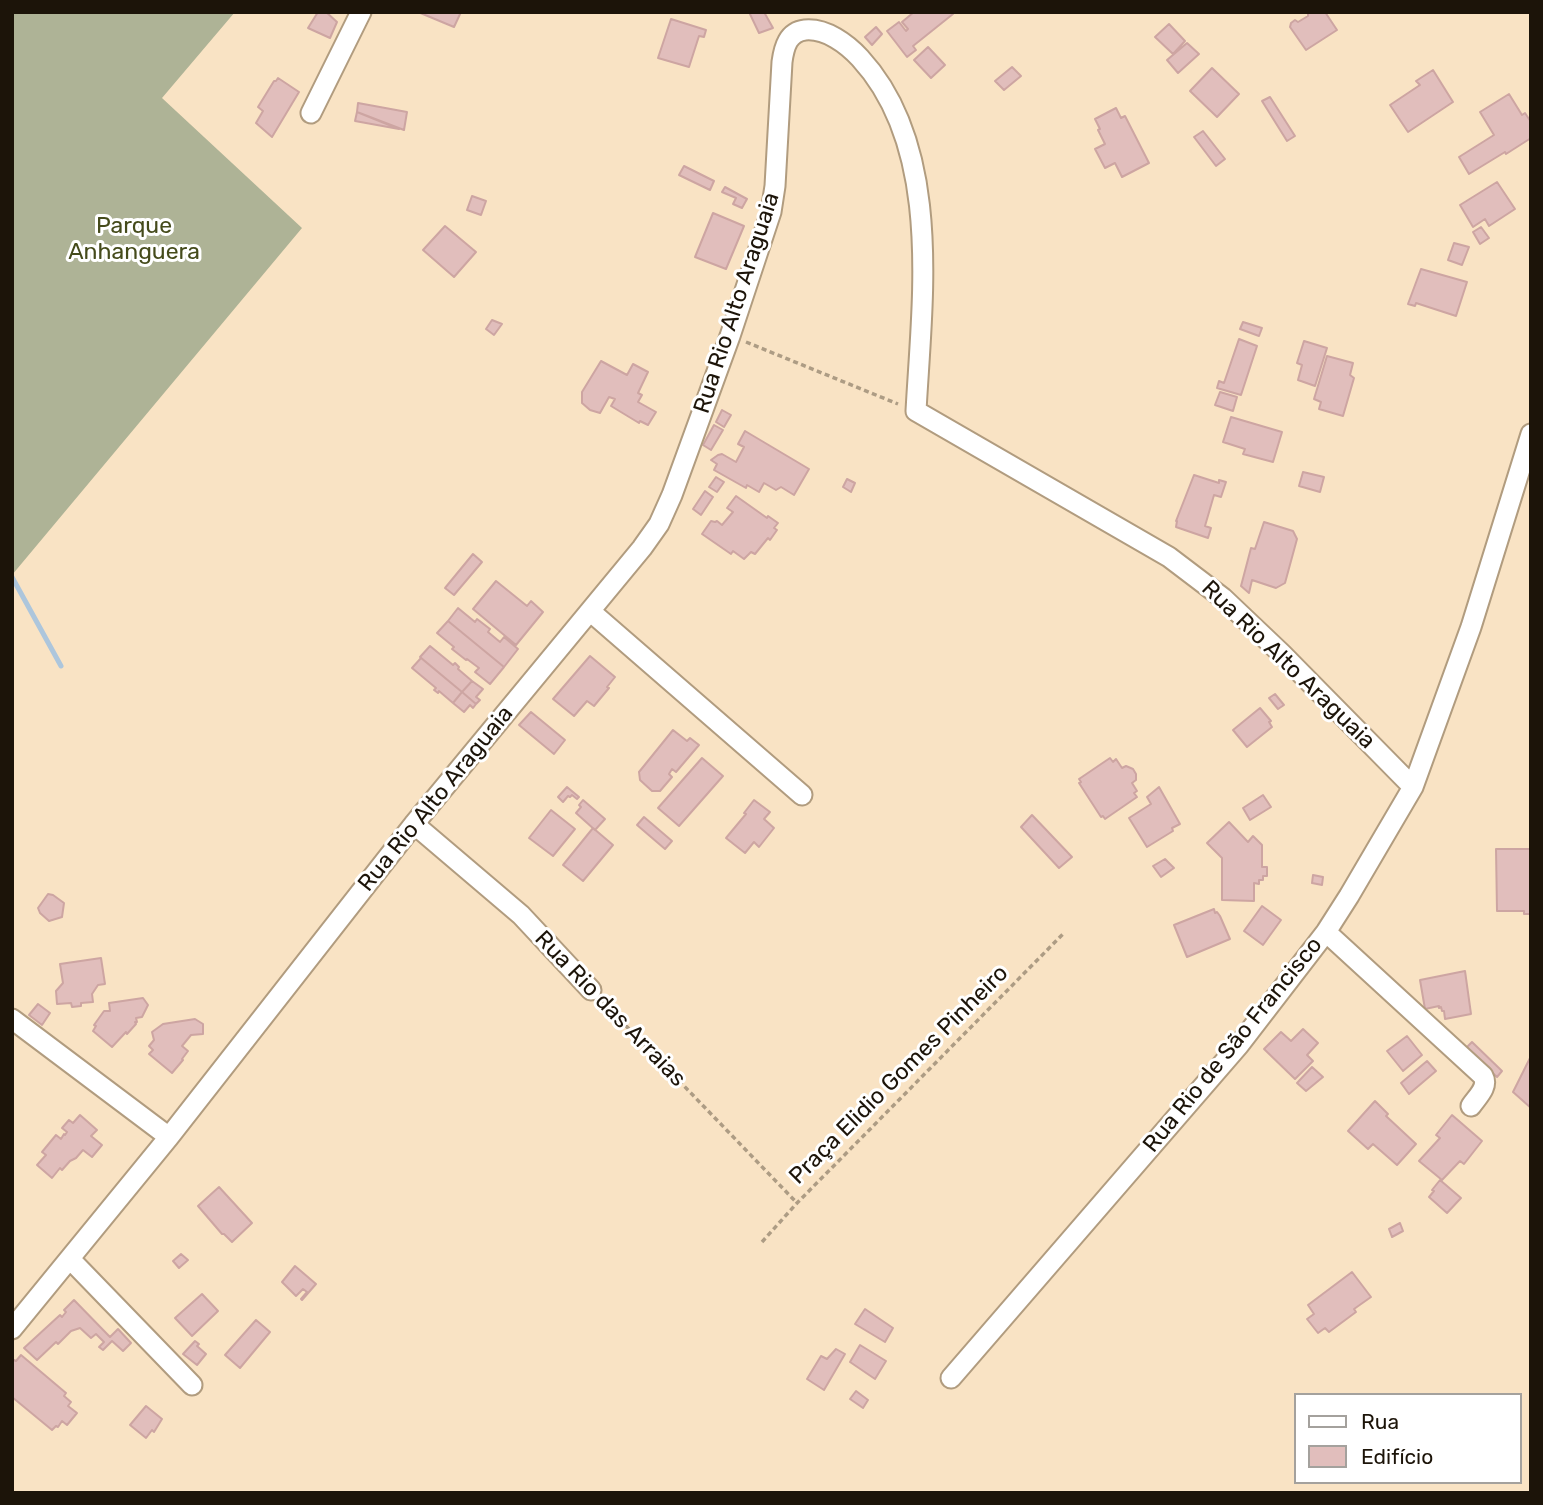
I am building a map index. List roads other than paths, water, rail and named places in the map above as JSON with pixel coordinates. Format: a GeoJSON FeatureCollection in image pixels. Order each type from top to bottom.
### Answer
{"type":"FeatureCollection","features":[{"type":"Feature","properties":{"kind":"street"},"geometry":{"type":"LineString","coordinates":[[311,113],[361,12]]}},
{"type":"Feature","properties":{"kind":"street","name":"Rua Rio Alto Araguaia"},"geometry":{"type":"LineString","coordinates":[[12,1329],[169,1137],[414,824],[659,524],[730,336],[771,212],[782,62],[785,47],[796,33],[804,30],[818,31],[838,39],[852,50],[882,85],[906,140],[916,182],[923,263],[916,411],[1169,557],[1223,598],[1413,787]]}},
{"type":"Feature","properties":{"kind":"street","name":"Rua Rio de São Francisco"},"geometry":{"type":"LineString","coordinates":[[951,1378],[1239,1045],[1326,932],[1413,787],[1471,627],[1531,434]]}},
{"type":"Feature","properties":{"kind":"street"},"geometry":{"type":"LineString","coordinates":[[590,611],[802,795]]}},
{"type":"Feature","properties":{"kind":"street","name":"Rua Rio das Arraias"},"geometry":{"type":"LineString","coordinates":[[414,824],[522,915],[591,990]]}},
{"type":"Feature","properties":{"kind":"street"},"geometry":{"type":"LineString","coordinates":[[1326,932],[1483,1076],[1485,1086],[1471,1107]]}},
{"type":"Feature","properties":{"kind":"street"},"geometry":{"type":"LineString","coordinates":[[12,1019],[169,1137]]}},
{"type":"Feature","properties":{"kind":"street"},"geometry":{"type":"LineString","coordinates":[[70,1259],[192,1385]]}},
{"type":"Feature","properties":{"kind":"waterway"},"geometry":{"type":"LineString","coordinates":[[12,577],[61,666]]}},
{"type":"Feature","properties":{"kind":"park label","name":"Parque Anhanguera"},"geometry":{"type":"Point","coordinates":[134,239]}}]}
